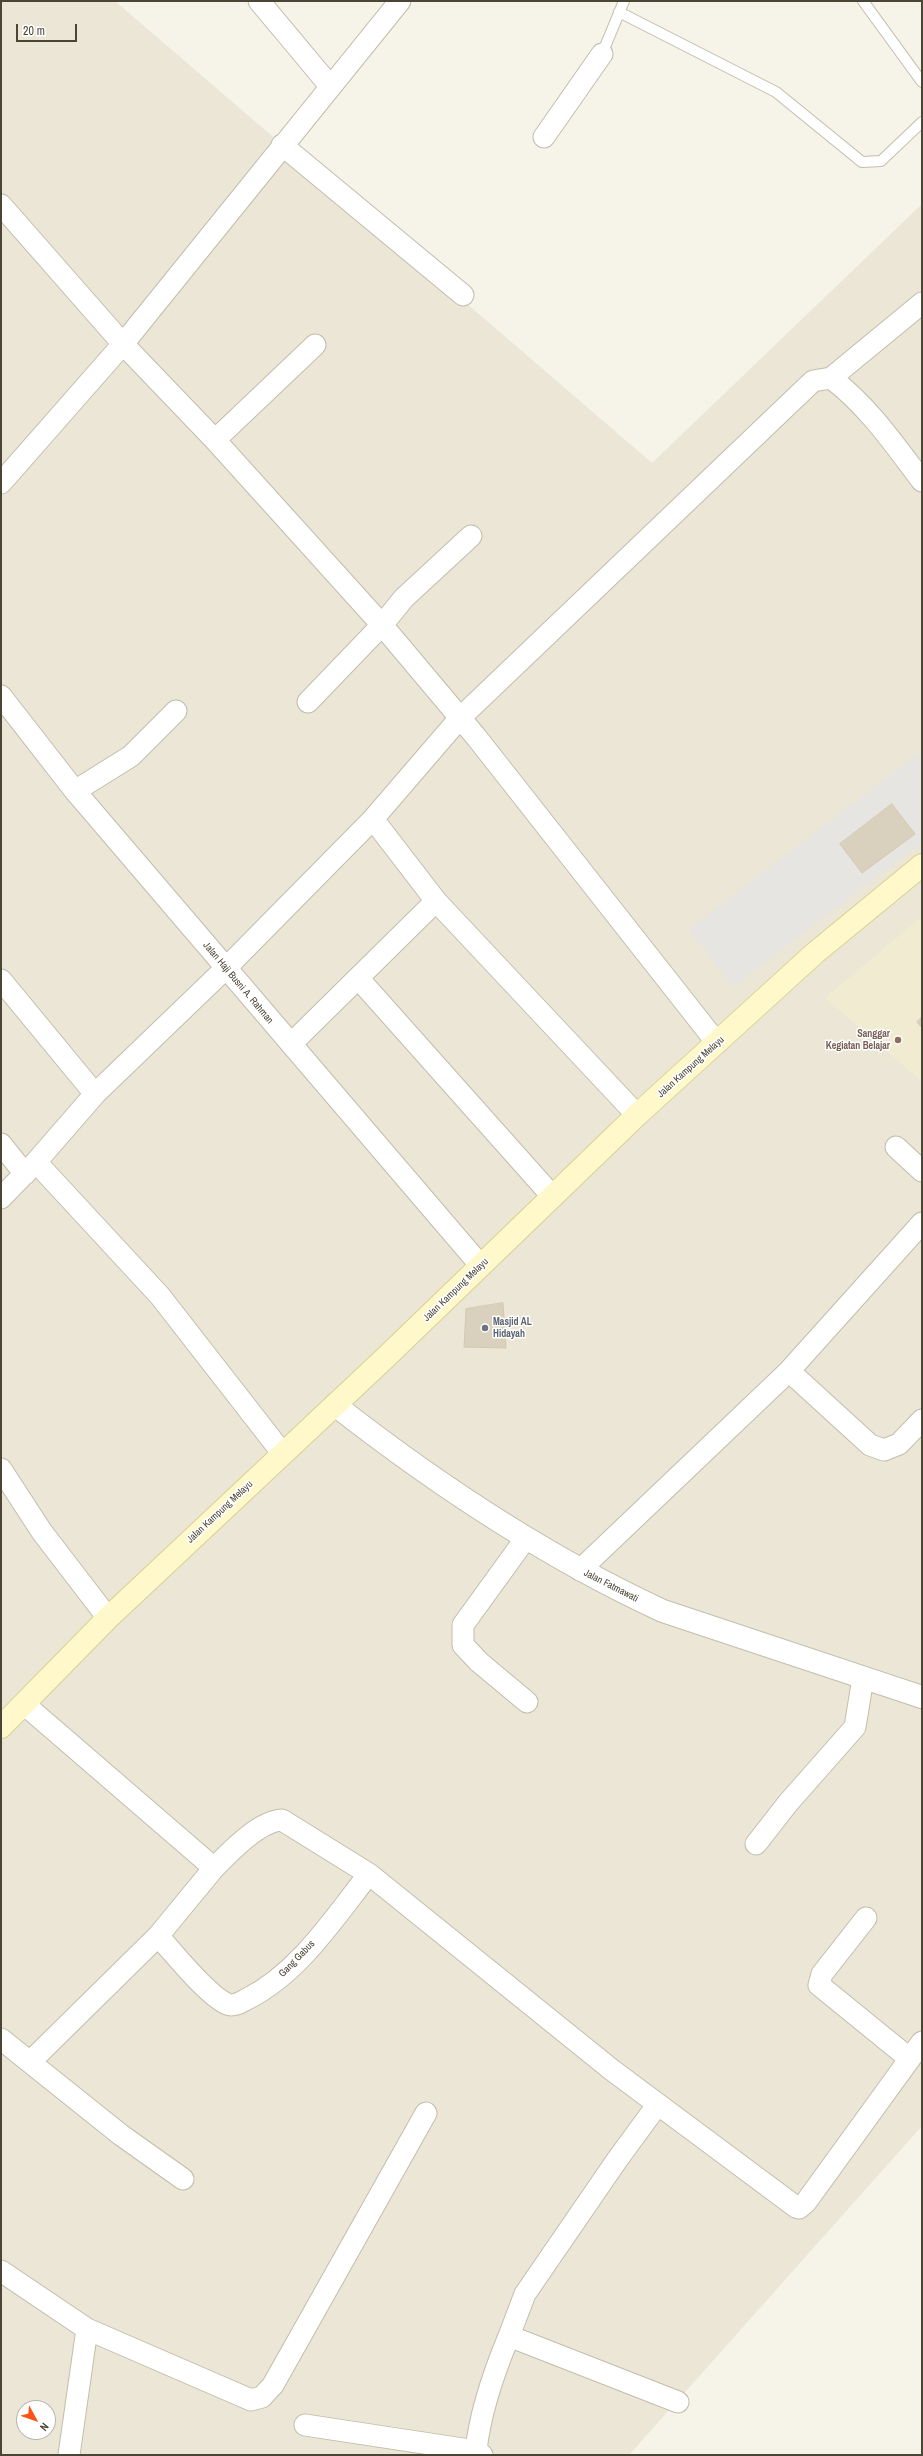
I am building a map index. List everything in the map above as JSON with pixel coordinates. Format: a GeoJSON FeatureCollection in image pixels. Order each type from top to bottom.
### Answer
{"type":"FeatureCollection","features":[{"type":"Feature","properties":{"kind":"main road","name":"Jalan Kampung Melayu"},"geometry":{"type":"LineString","coordinates":[[1,1726],[108,1618],[335,1405],[637,1115],[815,953],[922,865]]}},
{"type":"Feature","properties":{"kind":"street"},"geometry":{"type":"LineString","coordinates":[[259,1],[330,86]]}},
{"type":"Feature","properties":{"kind":"street"},"geometry":{"type":"LineString","coordinates":[[1,482],[123,344],[282,145],[400,1]]}},
{"type":"Feature","properties":{"kind":"street"},"geometry":{"type":"LineString","coordinates":[[544,137],[602,54]]}},
{"type":"Feature","properties":{"kind":"street"},"geometry":{"type":"LineString","coordinates":[[282,145],[463,295]]}},
{"type":"Feature","properties":{"kind":"street"},"geometry":{"type":"LineString","coordinates":[[1,205],[123,344],[215,440],[382,625],[459,719],[717,1043]]}},
{"type":"Feature","properties":{"kind":"street"},"geometry":{"type":"LineString","coordinates":[[1,1198],[30,1168],[95,1094],[226,968],[373,819],[459,719],[813,381],[831,378],[922,304]]}},
{"type":"Feature","properties":{"kind":"street"},"geometry":{"type":"LineString","coordinates":[[215,440],[315,345]]}},
{"type":"Feature","properties":{"kind":"street"},"geometry":{"type":"LineString","coordinates":[[831,378],[845,389],[876,419],[922,481]]}},
{"type":"Feature","properties":{"kind":"street"},"geometry":{"type":"LineString","coordinates":[[308,702],[382,625],[404,598],[471,536]]}},
{"type":"Feature","properties":{"kind":"street","name":"Jalan Haji Busni A. Rahman"},"geometry":{"type":"LineString","coordinates":[[1,696],[75,791],[481,1266]]}},
{"type":"Feature","properties":{"kind":"street"},"geometry":{"type":"LineString","coordinates":[[75,791],[131,756],[176,711]]}},
{"type":"Feature","properties":{"kind":"street"},"geometry":{"type":"LineString","coordinates":[[373,819],[436,901],[637,1115]]}},
{"type":"Feature","properties":{"kind":"street"},"geometry":{"type":"LineString","coordinates":[[291,1044],[436,901]]}},
{"type":"Feature","properties":{"kind":"street"},"geometry":{"type":"LineString","coordinates":[[358,978],[553,1197]]}},
{"type":"Feature","properties":{"kind":"street"},"geometry":{"type":"LineString","coordinates":[[1,980],[95,1094]]}},
{"type":"Feature","properties":{"kind":"street"},"geometry":{"type":"LineString","coordinates":[[1,1144],[30,1168],[169,1307],[283,1454]]}},
{"type":"Feature","properties":{"kind":"street"},"geometry":{"type":"LineString","coordinates":[[896,1147],[922,1171]]}},
{"type":"Feature","properties":{"kind":"street"},"geometry":{"type":"LineString","coordinates":[[580,1570],[789,1371],[922,1223]]}},
{"type":"Feature","properties":{"kind":"street"},"geometry":{"type":"LineString","coordinates":[[789,1371],[870,1445],[884,1450],[899,1444],[922,1420]]}},
{"type":"Feature","properties":{"kind":"street","name":"Jalan Fatmawati"},"geometry":{"type":"LineString","coordinates":[[335,1405],[386,1445],[526,1538],[580,1570],[663,1611],[922,1697]]}},
{"type":"Feature","properties":{"kind":"street"},"geometry":{"type":"LineString","coordinates":[[1,1469],[42,1532],[108,1618]]}},
{"type":"Feature","properties":{"kind":"street"},"geometry":{"type":"LineString","coordinates":[[526,1538],[463,1625],[463,1645],[479,1662],[527,1702]]}},
{"type":"Feature","properties":{"kind":"street"},"geometry":{"type":"LineString","coordinates":[[756,1844],[788,1804],[855,1728],[863,1678]]}},
{"type":"Feature","properties":{"kind":"street"},"geometry":{"type":"LineString","coordinates":[[24,1704],[214,1868]]}},
{"type":"Feature","properties":{"kind":"street"},"geometry":{"type":"LineString","coordinates":[[30,2062],[158,1936],[214,1868],[236,1846],[268,1823],[282,1820],[369,1874],[612,2070],[799,2208],[806,2202],[922,2042]]}},
{"type":"Feature","properties":{"kind":"street","name":"Gang Gabus"},"geometry":{"type":"LineString","coordinates":[[158,1936],[211,1992],[228,2004],[236,2004],[260,1992],[284,1974],[369,1874]]}},
{"type":"Feature","properties":{"kind":"street"},"geometry":{"type":"LineString","coordinates":[[866,1918],[822,1974],[819,1986],[910,2059]]}},
{"type":"Feature","properties":{"kind":"street"},"geometry":{"type":"LineString","coordinates":[[1,2039],[121,2134],[183,2178]]}},
{"type":"Feature","properties":{"kind":"street"},"geometry":{"type":"LineString","coordinates":[[305,2425],[479,2453],[485,2400],[525,2294],[617,2160],[658,2104]]}},
{"type":"Feature","properties":{"kind":"street"},"geometry":{"type":"LineString","coordinates":[[1,2271],[87,2329],[251,2400],[262,2397],[273,2384],[426,2113]]}},
{"type":"Feature","properties":{"kind":"street"},"geometry":{"type":"LineString","coordinates":[[69,2455],[87,2329]]}},
{"type":"Feature","properties":{"kind":"street"},"geometry":{"type":"LineString","coordinates":[[509,2336],[678,2402]]}},
{"type":"Feature","properties":{"kind":"lane"},"geometry":{"type":"LineString","coordinates":[[602,54],[624,1]]}},
{"type":"Feature","properties":{"kind":"lane"},"geometry":{"type":"LineString","coordinates":[[863,1],[922,82]]}},
{"type":"Feature","properties":{"kind":"lane"},"geometry":{"type":"LineString","coordinates":[[619,12],[776,92],[862,162],[881,161],[922,122]]}},
{"type":"Feature","properties":{"kind":"shaded area"},"geometry":{"type":"Polygon","coordinates":[[[1,1],[115,1],[652,463],[922,204],[922,2126],[629,2455],[1,2455],[1,1]]]}},
{"type":"Feature","properties":{"kind":"shaded area"},"geometry":{"type":"Polygon","coordinates":[[[922,751],[922,842],[733,987],[689,929],[922,751]]]}},
{"type":"Feature","properties":{"kind":"shaded area","name":"Sanggar Kegiatan Belajar"},"geometry":{"type":"Polygon","coordinates":[[[922,916],[922,1082],[825,998],[922,916]]]}},
{"type":"Feature","properties":{"kind":"building"},"geometry":{"type":"Polygon","coordinates":[[[892,804],[915,834],[862,873],[840,844],[892,804]]]}},
{"type":"Feature","properties":{"kind":"building"},"geometry":{"type":"Polygon","coordinates":[[[922,1017],[922,1028],[917,1022],[922,1017]]]}},
{"type":"Feature","properties":{"kind":"building","name":"Masjid AL Hidayah"},"geometry":{"type":"Polygon","coordinates":[[[503,1303],[506,1348],[464,1347],[466,1309],[503,1303]]]}},
{"type":"Feature","properties":{"kind":"place","name":"Sanggar Kegiatan Belajar"},"geometry":{"type":"Point","coordinates":[898,1040]}},
{"type":"Feature","properties":{"kind":"place","name":"Masjid AL Hidayah"},"geometry":{"type":"Point","coordinates":[485,1328]}}]}
